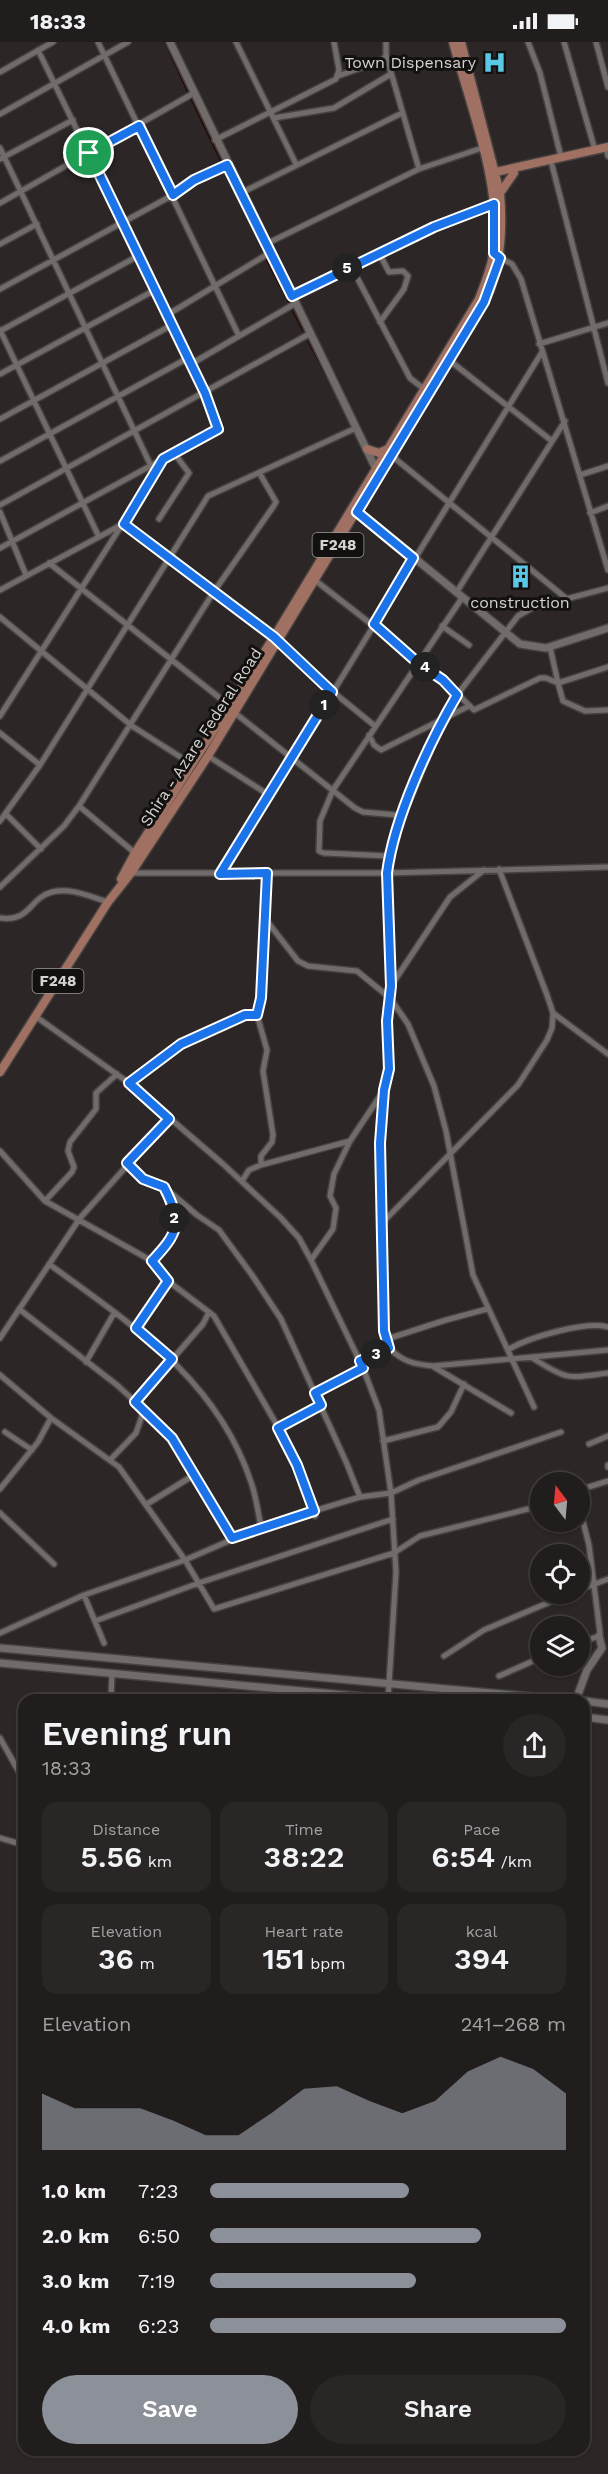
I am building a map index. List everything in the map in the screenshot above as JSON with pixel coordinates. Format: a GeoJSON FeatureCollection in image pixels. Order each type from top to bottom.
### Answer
{"type":"FeatureCollection","features":[{"type":"Feature","properties":{"kind":"main road","name":"Shira - Azare Federal Road"},"geometry":{"type":"LineString","coordinates":[[276,640],[376,469],[390,452],[484,302],[497,256],[502,217],[500,193],[482,148],[453,42]]}},
{"type":"Feature","properties":{"kind":"main road","name":"Shira - Azare Federal Road"},"geometry":{"type":"LineString","coordinates":[[0,1072],[116,890],[135,853],[316,581],[357,512],[424,389],[479,299],[497,256],[492,158],[461,42]]}},
{"type":"Feature","properties":{"kind":"main road"},"geometry":{"type":"LineString","coordinates":[[493,176],[561,157],[595,150],[608,152]]}},
{"type":"Feature","properties":{"kind":"main road"},"geometry":{"type":"LineString","coordinates":[[492,158],[498,165],[513,171],[608,152]]}},
{"type":"Feature","properties":{"kind":"main road"},"geometry":{"type":"LineString","coordinates":[[500,193],[513,171]]}},
{"type":"Feature","properties":{"kind":"main road"},"geometry":{"type":"LineString","coordinates":[[368,449],[379,453],[390,452]]}},
{"type":"Feature","properties":{"kind":"main road","name":"Shira - Azare Federal Road"},"geometry":{"type":"LineString","coordinates":[[116,890],[131,873],[208,756],[232,709]]}},
{"type":"Feature","properties":{"kind":"street"},"geometry":{"type":"LineString","coordinates":[[0,72],[53,42]]}},
{"type":"Feature","properties":{"kind":"street"},"geometry":{"type":"LineString","coordinates":[[98,42],[239,336]]}},
{"type":"Feature","properties":{"kind":"street"},"geometry":{"type":"LineString","coordinates":[[0,114],[128,42]]}},
{"type":"Feature","properties":{"kind":"street"},"geometry":{"type":"LineString","coordinates":[[170,42],[190,95],[215,140],[223,167],[241,192],[267,244],[267,254],[310,333],[376,469]]}},
{"type":"Feature","properties":{"kind":"street"},"geometry":{"type":"LineString","coordinates":[[236,42],[296,164]]}},
{"type":"Feature","properties":{"kind":"street"},"geometry":{"type":"LineString","coordinates":[[333,42],[338,76]]}},
{"type":"Feature","properties":{"kind":"street"},"geometry":{"type":"LineString","coordinates":[[386,42],[386,55],[419,169]]}},
{"type":"Feature","properties":{"kind":"street"},"geometry":{"type":"LineString","coordinates":[[528,42],[540,73],[561,157]]}},
{"type":"Feature","properties":{"kind":"street"},"geometry":{"type":"LineString","coordinates":[[564,42],[595,150]]}},
{"type":"Feature","properties":{"kind":"street"},"geometry":{"type":"LineString","coordinates":[[596,42],[608,87]]}},
{"type":"Feature","properties":{"kind":"street"},"geometry":{"type":"LineString","coordinates":[[0,548],[218,429],[205,393],[38,50]]}},
{"type":"Feature","properties":{"kind":"street"},"geometry":{"type":"LineString","coordinates":[[215,140],[338,76],[383,60],[386,55]]}},
{"type":"Feature","properties":{"kind":"street"},"geometry":{"type":"LineString","coordinates":[[274,118],[334,108],[391,74]]}},
{"type":"Feature","properties":{"kind":"street"},"geometry":{"type":"LineString","coordinates":[[0,203],[190,95]]}},
{"type":"Feature","properties":{"kind":"street"},"geometry":{"type":"LineString","coordinates":[[241,192],[402,113]]}},
{"type":"Feature","properties":{"kind":"street"},"geometry":{"type":"LineString","coordinates":[[2,158],[73,120]]}},
{"type":"Feature","properties":{"kind":"street"},"geometry":{"type":"LineString","coordinates":[[0,148],[2,158],[54,259],[101,364],[151,466]]}},
{"type":"Feature","properties":{"kind":"street"},"geometry":{"type":"LineString","coordinates":[[267,244],[419,169],[482,148]]}},
{"type":"Feature","properties":{"kind":"street"},"geometry":{"type":"LineString","coordinates":[[552,165],[608,382]]}},
{"type":"Feature","properties":{"kind":"street"},"geometry":{"type":"LineString","coordinates":[[0,289],[223,167]]}},
{"type":"Feature","properties":{"kind":"street"},"geometry":{"type":"LineString","coordinates":[[191,364],[351,266],[494,204]]}},
{"type":"Feature","properties":{"kind":"street"},"geometry":{"type":"LineString","coordinates":[[0,244],[37,224]]}},
{"type":"Feature","properties":{"kind":"street"},"geometry":{"type":"LineString","coordinates":[[379,253],[389,272],[403,271],[408,276],[404,290],[380,321]]}},
{"type":"Feature","properties":{"kind":"street"},"geometry":{"type":"LineString","coordinates":[[167,315],[267,254]]}},
{"type":"Feature","properties":{"kind":"street"},"geometry":{"type":"LineString","coordinates":[[99,537],[0,330],[138,256]]}},
{"type":"Feature","properties":{"kind":"street"},"geometry":{"type":"LineString","coordinates":[[497,256],[512,264],[519,273],[608,570]]}},
{"type":"Feature","properties":{"kind":"street"},"geometry":{"type":"LineString","coordinates":[[351,266],[410,378],[424,389]]}},
{"type":"Feature","properties":{"kind":"street"},"geometry":{"type":"LineString","coordinates":[[0,375],[155,290]]}},
{"type":"Feature","properties":{"kind":"street"},"geometry":{"type":"LineString","coordinates":[[539,344],[608,323]]}},
{"type":"Feature","properties":{"kind":"street"},"geometry":{"type":"LineString","coordinates":[[0,419],[172,325]]}},
{"type":"Feature","properties":{"kind":"street"},"geometry":{"type":"LineString","coordinates":[[0,505],[310,333]]}},
{"type":"Feature","properties":{"kind":"street"},"geometry":{"type":"LineString","coordinates":[[220,874],[542,352]]}},
{"type":"Feature","properties":{"kind":"street"},"geometry":{"type":"LineString","coordinates":[[0,461],[188,358]]}},
{"type":"Feature","properties":{"kind":"street"},"geometry":{"type":"LineString","coordinates":[[449,360],[552,441]]}},
{"type":"Feature","properties":{"kind":"street"},"geometry":{"type":"LineString","coordinates":[[389,856],[319,851],[320,821],[333,790],[442,626],[491,537],[565,421]]}},
{"type":"Feature","properties":{"kind":"street"},"geometry":{"type":"LineString","coordinates":[[0,821],[40,765],[126,623],[208,496],[221,488],[260,474],[356,428]]}},
{"type":"Feature","properties":{"kind":"street"},"geometry":{"type":"LineString","coordinates":[[390,452],[567,599]]}},
{"type":"Feature","properties":{"kind":"street"},"geometry":{"type":"LineString","coordinates":[[159,519],[189,473],[174,453]]}},
{"type":"Feature","properties":{"kind":"street"},"geometry":{"type":"LineString","coordinates":[[0,716],[124,524],[163,459]]}},
{"type":"Feature","properties":{"kind":"street"},"geometry":{"type":"LineString","coordinates":[[580,475],[608,466]]}},
{"type":"Feature","properties":{"kind":"street"},"geometry":{"type":"LineString","coordinates":[[0,887],[41,849],[79,806],[173,660],[213,593],[276,502],[260,474]]}},
{"type":"Feature","properties":{"kind":"street"},"geometry":{"type":"LineString","coordinates":[[590,513],[608,506]]}},
{"type":"Feature","properties":{"kind":"street"},"geometry":{"type":"LineString","coordinates":[[0,512],[26,575]]}},
{"type":"Feature","properties":{"kind":"street"},"geometry":{"type":"LineString","coordinates":[[357,512],[506,634],[528,647],[550,647],[608,628]]}},
{"type":"Feature","properties":{"kind":"street"},"geometry":{"type":"LineString","coordinates":[[0,590],[124,524]]}},
{"type":"Feature","properties":{"kind":"street"},"geometry":{"type":"LineString","coordinates":[[124,524],[276,640],[332,692],[375,726]]}},
{"type":"Feature","properties":{"kind":"street"},"geometry":{"type":"LineString","coordinates":[[601,548],[608,547]]}},
{"type":"Feature","properties":{"kind":"street"},"geometry":{"type":"LineString","coordinates":[[49,563],[173,660],[291,759],[363,812],[397,816]]}},
{"type":"Feature","properties":{"kind":"street"},"geometry":{"type":"LineString","coordinates":[[316,581],[374,624],[418,663],[443,680],[474,710],[540,678],[558,683],[608,667]]}},
{"type":"Feature","properties":{"kind":"street"},"geometry":{"type":"LineString","coordinates":[[608,588],[523,611],[457,695],[443,720],[408,802],[389,856],[387,873],[391,986],[387,1021],[389,1069],[384,1090],[380,1143],[381,1224],[387,1340],[389,1348],[400,1359],[412,1364],[433,1366],[499,1358],[510,1361],[608,1350]]}},
{"type":"Feature","properties":{"kind":"street"},"geometry":{"type":"LineString","coordinates":[[0,617],[40,653],[130,724],[193,765]]}},
{"type":"Feature","properties":{"kind":"street"},"geometry":{"type":"LineString","coordinates":[[442,626],[470,645]]}},
{"type":"Feature","properties":{"kind":"street"},"geometry":{"type":"LineString","coordinates":[[550,647],[563,701],[585,711],[608,710]]}},
{"type":"Feature","properties":{"kind":"street"},"geometry":{"type":"LineString","coordinates":[[369,735],[374,745],[381,750],[469,706]]}},
{"type":"Feature","properties":{"kind":"street"},"geometry":{"type":"LineString","coordinates":[[0,733],[40,765]]}},
{"type":"Feature","properties":{"kind":"street"},"geometry":{"type":"LineString","coordinates":[[208,756],[269,795]]}},
{"type":"Feature","properties":{"kind":"street"},"geometry":{"type":"LineString","coordinates":[[79,806],[135,853]]}},
{"type":"Feature","properties":{"kind":"street"},"geometry":{"type":"LineString","coordinates":[[6,814],[41,849]]}},
{"type":"Feature","properties":{"kind":"street"},"geometry":{"type":"LineString","coordinates":[[131,873],[387,873],[608,867]]}},
{"type":"Feature","properties":{"kind":"street"},"geometry":{"type":"LineString","coordinates":[[381,1224],[518,1085],[547,1041],[553,1013],[500,869]]}},
{"type":"Feature","properties":{"kind":"street"},"geometry":{"type":"LineString","coordinates":[[391,986],[443,905],[484,870]]}},
{"type":"Feature","properties":{"kind":"street"},"geometry":{"type":"LineString","coordinates":[[261,1165],[261,1156],[272,1142],[273,1135],[263,1071],[267,1050],[257,1015],[261,998],[263,916],[267,873]]}},
{"type":"Feature","properties":{"kind":"street"},"geometry":{"type":"LineString","coordinates":[[0,918],[10,920],[25,914],[44,895],[60,890],[78,892],[108,902]]}},
{"type":"Feature","properties":{"kind":"street"},"geometry":{"type":"LineString","coordinates":[[263,916],[297,961],[308,966],[357,971],[390,998],[408,1024],[434,1086],[450,1152],[473,1275],[487,1309],[509,1349],[510,1361],[534,1407]]}},
{"type":"Feature","properties":{"kind":"street"},"geometry":{"type":"LineString","coordinates":[[553,1013],[608,1054]]}},
{"type":"Feature","properties":{"kind":"street"},"geometry":{"type":"LineString","coordinates":[[129,1083],[181,1044],[245,1015],[257,1015]]}},
{"type":"Feature","properties":{"kind":"street"},"geometry":{"type":"LineString","coordinates":[[35,1016],[129,1083],[242,1180],[299,1238],[311,1260],[360,1361],[379,1410],[391,1493],[396,1572],[388,1694]]}},
{"type":"Feature","properties":{"kind":"street"},"geometry":{"type":"LineString","coordinates":[[45,1201],[72,1172],[74,1167],[68,1151],[70,1142],[96,1109],[96,1093],[117,1074]]}},
{"type":"Feature","properties":{"kind":"street"},"geometry":{"type":"LineString","coordinates":[[311,1260],[333,1229],[336,1208],[330,1196],[334,1174],[350,1141],[384,1090]]}},
{"type":"Feature","properties":{"kind":"street"},"geometry":{"type":"LineString","coordinates":[[0,1338],[80,1218],[127,1163],[169,1119]]}},
{"type":"Feature","properties":{"kind":"street"},"geometry":{"type":"LineString","coordinates":[[242,1180],[249,1170],[261,1165],[350,1141]]}},
{"type":"Feature","properties":{"kind":"street"},"geometry":{"type":"LineString","coordinates":[[0,1151],[45,1201],[80,1218],[152,1261],[168,1281],[209,1312],[220,1325],[278,1428],[297,1465],[314,1513]]}},
{"type":"Feature","properties":{"kind":"street"},"geometry":{"type":"LineString","coordinates":[[127,1163],[143,1179],[164,1187],[219,1230],[229,1242],[281,1319],[360,1497]]}},
{"type":"Feature","properties":{"kind":"street"},"geometry":{"type":"LineString","coordinates":[[152,1261],[173,1238],[176,1230],[170,1199],[164,1187]]}},
{"type":"Feature","properties":{"kind":"street"},"geometry":{"type":"LineString","coordinates":[[49,1264],[136,1328],[187,1375],[232,1438],[251,1482],[261,1527]]}},
{"type":"Feature","properties":{"kind":"street"},"geometry":{"type":"LineString","coordinates":[[136,1328],[168,1281]]}},
{"type":"Feature","properties":{"kind":"street"},"geometry":{"type":"LineString","coordinates":[[19,1309],[135,1402],[172,1438],[232,1538]]}},
{"type":"Feature","properties":{"kind":"street"},"geometry":{"type":"LineString","coordinates":[[387,1340],[487,1309]]}},
{"type":"Feature","properties":{"kind":"street"},"geometry":{"type":"LineString","coordinates":[[135,1402],[203,1324],[209,1312]]}},
{"type":"Feature","properties":{"kind":"street"},"geometry":{"type":"LineString","coordinates":[[86,1362],[113,1315],[117,1314]]}},
{"type":"Feature","properties":{"kind":"street"},"geometry":{"type":"LineString","coordinates":[[509,1349],[529,1338],[587,1325],[608,1327]]}},
{"type":"Feature","properties":{"kind":"street"},"geometry":{"type":"LineString","coordinates":[[360,1361],[389,1348]]}},
{"type":"Feature","properties":{"kind":"street"},"geometry":{"type":"LineString","coordinates":[[533,1358],[554,1373],[568,1378],[608,1372]]}},
{"type":"Feature","properties":{"kind":"street"},"geometry":{"type":"LineString","coordinates":[[433,1366],[511,1413]]}},
{"type":"Feature","properties":{"kind":"street"},"geometry":{"type":"LineString","coordinates":[[315,1393],[363,1368]]}},
{"type":"Feature","properties":{"kind":"street"},"geometry":{"type":"LineString","coordinates":[[0,1375],[51,1418],[111,1459],[147,1504],[185,1560],[214,1609],[394,1553],[420,1536],[530,1508]]}},
{"type":"Feature","properties":{"kind":"street"},"geometry":{"type":"LineString","coordinates":[[383,1441],[438,1427],[452,1412],[464,1384]]}},
{"type":"Feature","properties":{"kind":"street"},"geometry":{"type":"LineString","coordinates":[[278,1428],[321,1405]]}},
{"type":"Feature","properties":{"kind":"street"},"geometry":{"type":"LineString","coordinates":[[111,1459],[136,1433],[144,1410]]}},
{"type":"Feature","properties":{"kind":"street"},"geometry":{"type":"LineString","coordinates":[[0,1489],[32,1450],[51,1418]]}},
{"type":"Feature","properties":{"kind":"street"},"geometry":{"type":"LineString","coordinates":[[5,1432],[32,1450]]}},
{"type":"Feature","properties":{"kind":"street"},"geometry":{"type":"LineString","coordinates":[[0,1633],[84,1595],[185,1560],[261,1527],[314,1513],[360,1497],[391,1493],[419,1480],[561,1432]]}},
{"type":"Feature","properties":{"kind":"street"},"geometry":{"type":"LineString","coordinates":[[589,1444],[608,1436]]}},
{"type":"Feature","properties":{"kind":"street"},"geometry":{"type":"LineString","coordinates":[[147,1504],[194,1475]]}},
{"type":"Feature","properties":{"kind":"street"},"geometry":{"type":"LineString","coordinates":[[590,1487],[608,1481]]}},
{"type":"Feature","properties":{"kind":"street"},"geometry":{"type":"LineString","coordinates":[[0,1513],[54,1564]]}},
{"type":"Feature","properties":{"kind":"street"},"geometry":{"type":"LineString","coordinates":[[95,1621],[199,1583],[393,1520]]}},
{"type":"Feature","properties":{"kind":"street"},"geometry":{"type":"LineString","coordinates":[[578,1694],[587,1670],[602,1648],[595,1583],[586,1532]]}},
{"type":"Feature","properties":{"kind":"street"},"geometry":{"type":"LineString","coordinates":[[590,1585],[608,1579]]}},
{"type":"Feature","properties":{"kind":"street"},"geometry":{"type":"LineString","coordinates":[[84,1595],[104,1643]]}},
{"type":"Feature","properties":{"kind":"street"},"geometry":{"type":"LineString","coordinates":[[444,1656],[484,1630],[545,1604]]}},
{"type":"Feature","properties":{"kind":"street"},"geometry":{"type":"LineString","coordinates":[[590,1639],[599,1636]]}},
{"type":"Feature","properties":{"kind":"street"},"geometry":{"type":"LineString","coordinates":[[0,1648],[389,1681],[511,1694]]}},
{"type":"Feature","properties":{"kind":"street"},"geometry":{"type":"LineString","coordinates":[[499,1676],[530,1662]]}},
{"type":"Feature","properties":{"kind":"street"},"geometry":{"type":"LineString","coordinates":[[0,1663],[335,1694]]}},
{"type":"Feature","properties":{"kind":"street"},"geometry":{"type":"LineString","coordinates":[[111,1694],[112,1673]]}},
{"type":"Feature","properties":{"kind":"street"},"geometry":{"type":"LineString","coordinates":[[590,1702],[608,1704]]}},
{"type":"Feature","properties":{"kind":"street"},"geometry":{"type":"LineString","coordinates":[[590,1718],[608,1720]]}},
{"type":"Feature","properties":{"kind":"street"},"geometry":{"type":"LineString","coordinates":[[0,1738],[18,1770]]}},
{"type":"Feature","properties":{"kind":"street"},"geometry":{"type":"LineString","coordinates":[[0,1838],[18,1843]]}},
{"type":"Feature","properties":{"kind":"waterway"},"geometry":{"type":"LineString","coordinates":[[165,42],[188,93]]}},
{"type":"Feature","properties":{"kind":"waterway"},"geometry":{"type":"LineString","coordinates":[[190,97],[223,166]]}},
{"type":"Feature","properties":{"kind":"waterway"},"geometry":{"type":"LineString","coordinates":[[225,171],[247,217]]}},
{"type":"Feature","properties":{"kind":"waterway"},"geometry":{"type":"LineString","coordinates":[[266,259],[290,305]]}},
{"type":"Feature","properties":{"kind":"waterway"},"geometry":{"type":"LineString","coordinates":[[292,310],[303,331]]}},
{"type":"Feature","properties":{"kind":"waterway"},"geometry":{"type":"LineString","coordinates":[[308,341],[333,389]]}},
{"type":"Feature","properties":{"kind":"waterway"},"geometry":{"type":"LineString","coordinates":[[355,433],[370,466]]}},
{"type":"Feature","properties":{"kind":"place","name":"Town Dispensary"},"geometry":{"type":"Point","coordinates":[494,62]}},
{"type":"Feature","properties":{"kind":"place","name":"construction"},"geometry":{"type":"Point","coordinates":[520,577]}},
{"type":"Feature","properties":{"kind":"route"},"geometry":{"type":"LineString","coordinates":[[139,126],[173,195],[194,180],[227,165],[292,296],[434,227],[494,204],[494,253],[500,258],[484,302],[357,512],[413,558],[374,624],[418,663],[443,680],[457,695],[443,720],[411,794],[389,856],[387,873],[391,986],[387,1021],[389,1069],[384,1090],[380,1143],[380,1197],[384,1331],[389,1348],[360,1361],[363,1368],[315,1393],[321,1405],[278,1428],[297,1465],[314,1511],[232,1538],[172,1438],[135,1402],[172,1359],[136,1328],[168,1281],[152,1261],[173,1238],[176,1230],[170,1199],[164,1187],[143,1179],[127,1163],[169,1119],[129,1083],[163,1055],[181,1044],[245,1015],[257,1015],[261,998],[263,916],[267,873],[220,874],[332,692],[274,637],[124,524],[163,459],[215,432],[218,424],[89,153],[139,126]]}}]}
